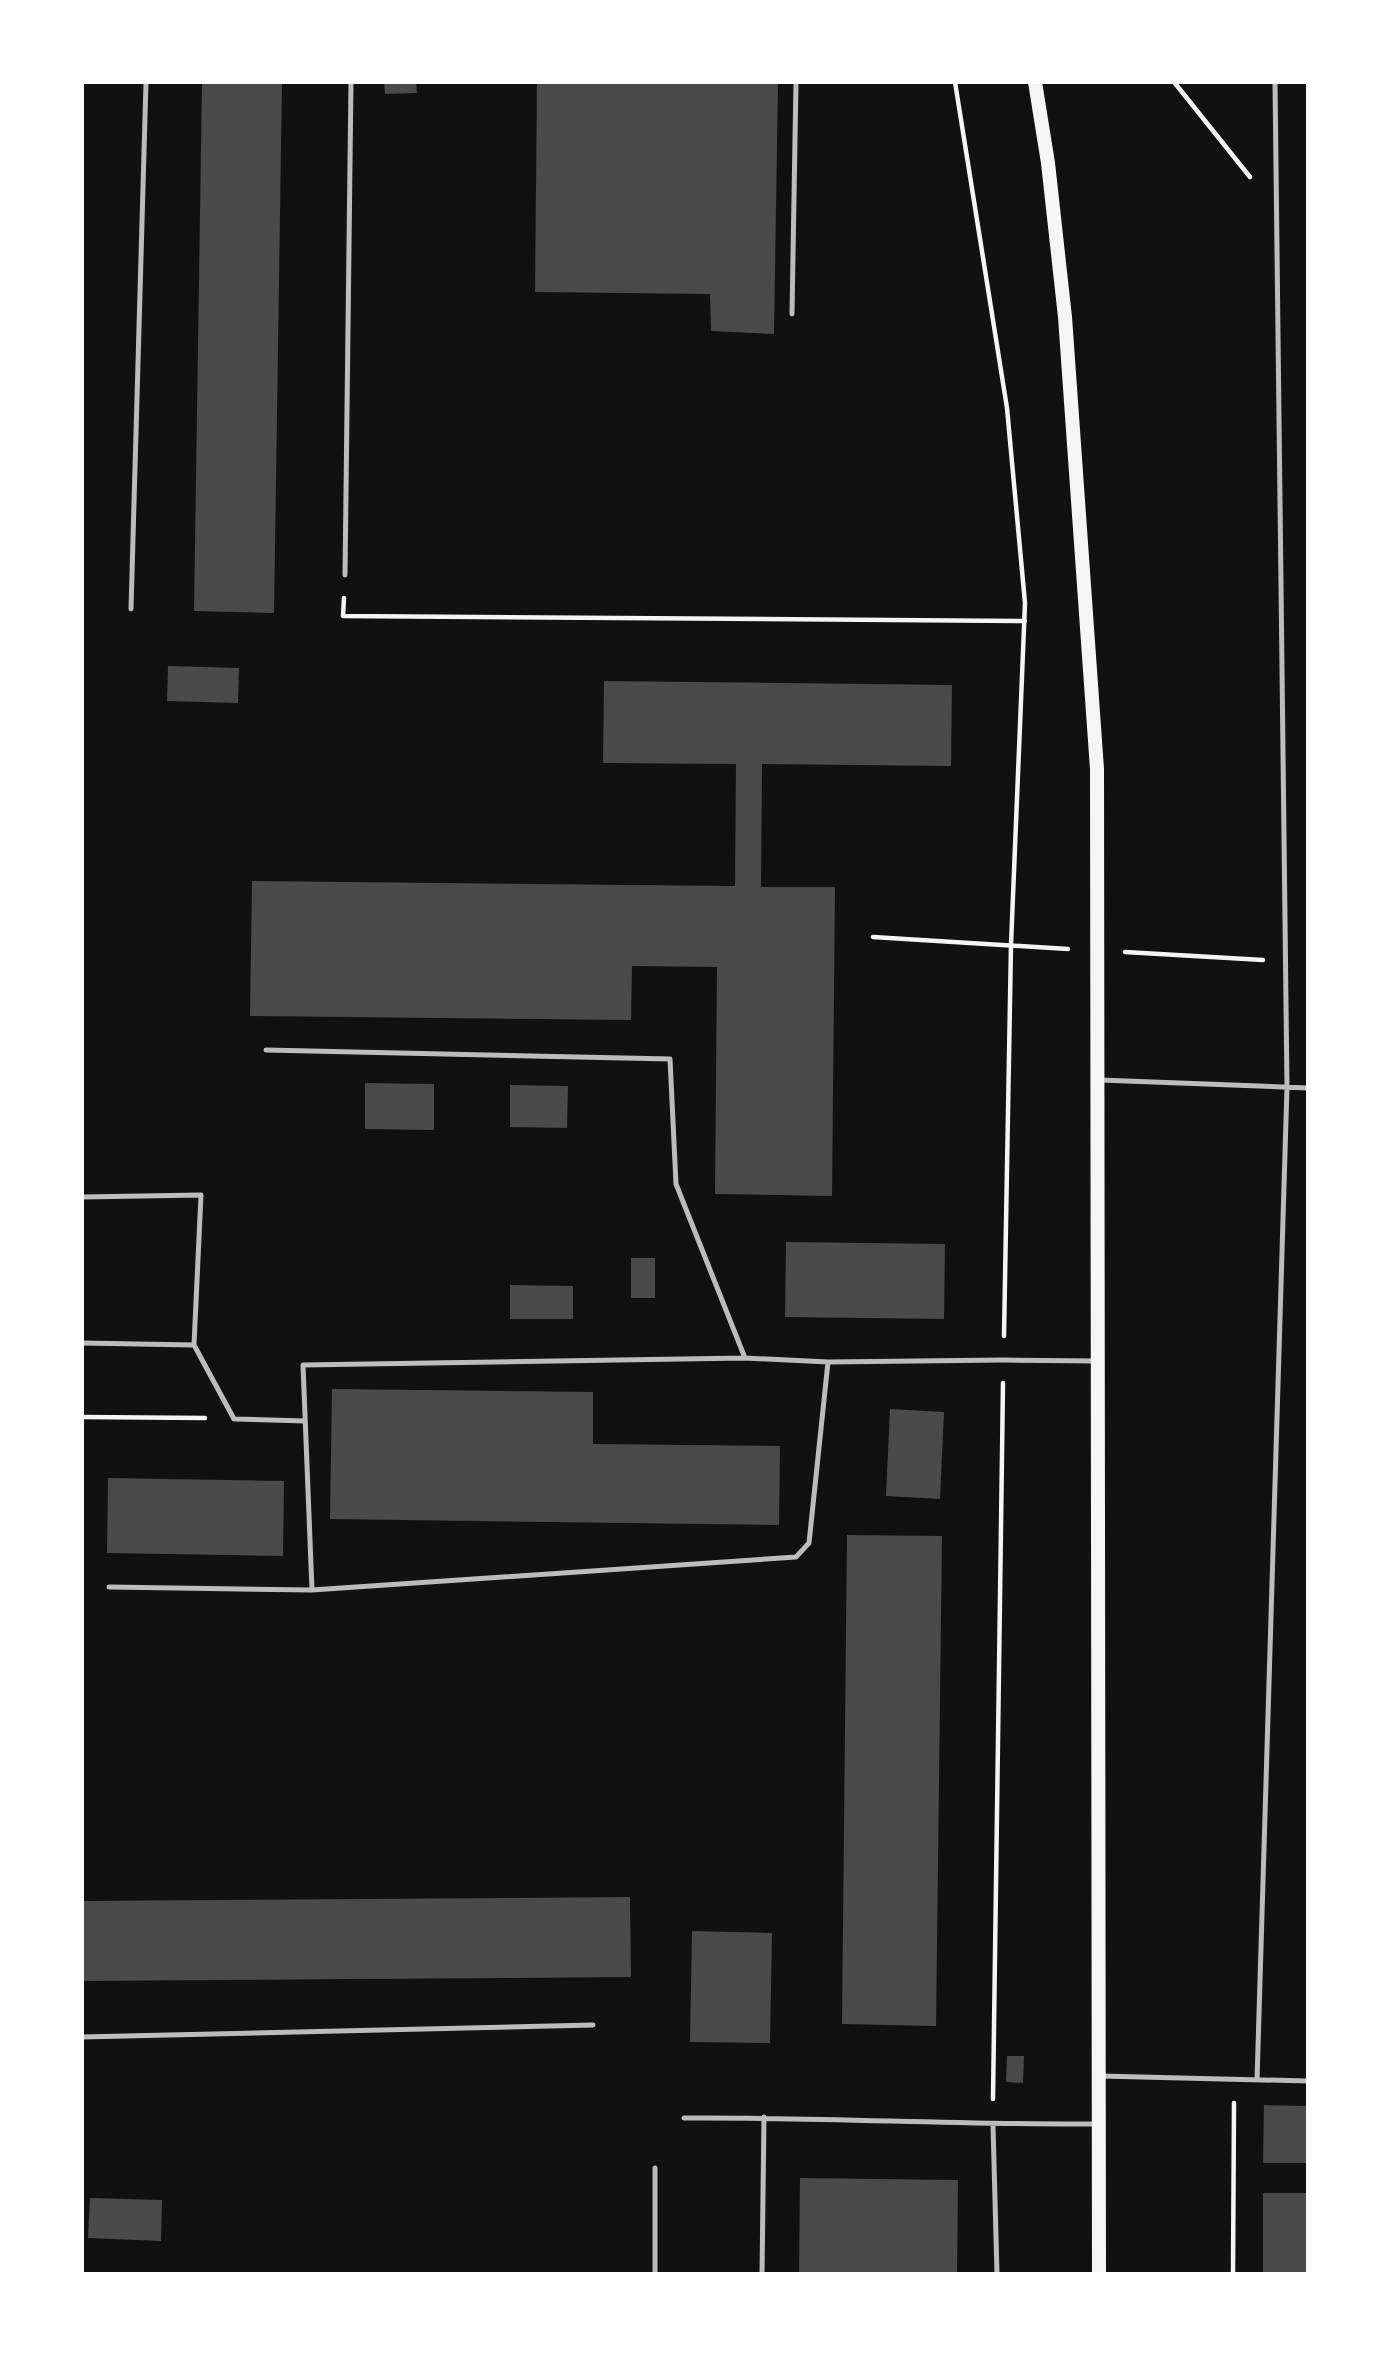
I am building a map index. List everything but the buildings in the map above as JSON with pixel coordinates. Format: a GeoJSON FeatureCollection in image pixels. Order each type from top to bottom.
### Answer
{"type":"FeatureCollection","features":[{"type":"Feature","properties":{"kind":"main road"},"geometry":{"type":"LineString","coordinates":[[1035,82],[1048,163],[1065,317],[1097,769],[1099,2274]]}},
{"type":"Feature","properties":{"kind":"lane"},"geometry":{"type":"LineString","coordinates":[[131,609],[146,82]]}},
{"type":"Feature","properties":{"kind":"lane"},"geometry":{"type":"LineString","coordinates":[[345,575],[351,82]]}},
{"type":"Feature","properties":{"kind":"lane"},"geometry":{"type":"LineString","coordinates":[[792,314],[796,82]]}},
{"type":"Feature","properties":{"kind":"lane"},"geometry":{"type":"LineString","coordinates":[[1257,2080],[1287,1087],[1275,82]]}},
{"type":"Feature","properties":{"kind":"lane"},"geometry":{"type":"LineString","coordinates":[[266,1051],[670,1059],[676,1184],[745,1358]]}},
{"type":"Feature","properties":{"kind":"lane"},"geometry":{"type":"LineString","coordinates":[[1097,1080],[1308,1088]]}},
{"type":"Feature","properties":{"kind":"lane"},"geometry":{"type":"LineString","coordinates":[[82,1197],[201,1195],[194,1345],[234,1419],[306,1421]]}},
{"type":"Feature","properties":{"kind":"lane"},"geometry":{"type":"LineString","coordinates":[[82,1343],[194,1345]]}},
{"type":"Feature","properties":{"kind":"lane"},"geometry":{"type":"LineString","coordinates":[[312,1590],[303,1365],[745,1358],[828,1362],[1099,1361]]}},
{"type":"Feature","properties":{"kind":"lane"},"geometry":{"type":"LineString","coordinates":[[109,1587],[312,1590],[796,1557],[809,1543],[828,1362]]}},
{"type":"Feature","properties":{"kind":"lane"},"geometry":{"type":"LineString","coordinates":[[82,2037],[593,2025]]}},
{"type":"Feature","properties":{"kind":"lane"},"geometry":{"type":"LineString","coordinates":[[1100,2076],[1308,2081]]}},
{"type":"Feature","properties":{"kind":"lane"},"geometry":{"type":"LineString","coordinates":[[684,2118],[1099,2124]]}},
{"type":"Feature","properties":{"kind":"lane"},"geometry":{"type":"LineString","coordinates":[[762,2274],[764,2118]]}},
{"type":"Feature","properties":{"kind":"lane"},"geometry":{"type":"LineString","coordinates":[[993,2124],[997,2274]]}},
{"type":"Feature","properties":{"kind":"lane"},"geometry":{"type":"LineString","coordinates":[[655,2168],[655,2274]]}},
{"type":"Feature","properties":{"kind":"path"},"geometry":{"type":"LineString","coordinates":[[955,82],[1007,408],[1026,603],[1011,945],[993,2124]]}},
{"type":"Feature","properties":{"kind":"path"},"geometry":{"type":"LineString","coordinates":[[1174,82],[1277,210]]}},
{"type":"Feature","properties":{"kind":"path"},"geometry":{"type":"LineString","coordinates":[[345,575],[343,616],[1025,621]]}},
{"type":"Feature","properties":{"kind":"path"},"geometry":{"type":"LineString","coordinates":[[82,1417],[234,1419]]}},
{"type":"Feature","properties":{"kind":"path"},"geometry":{"type":"LineString","coordinates":[[1233,2274],[1235,2079]]}}]}
